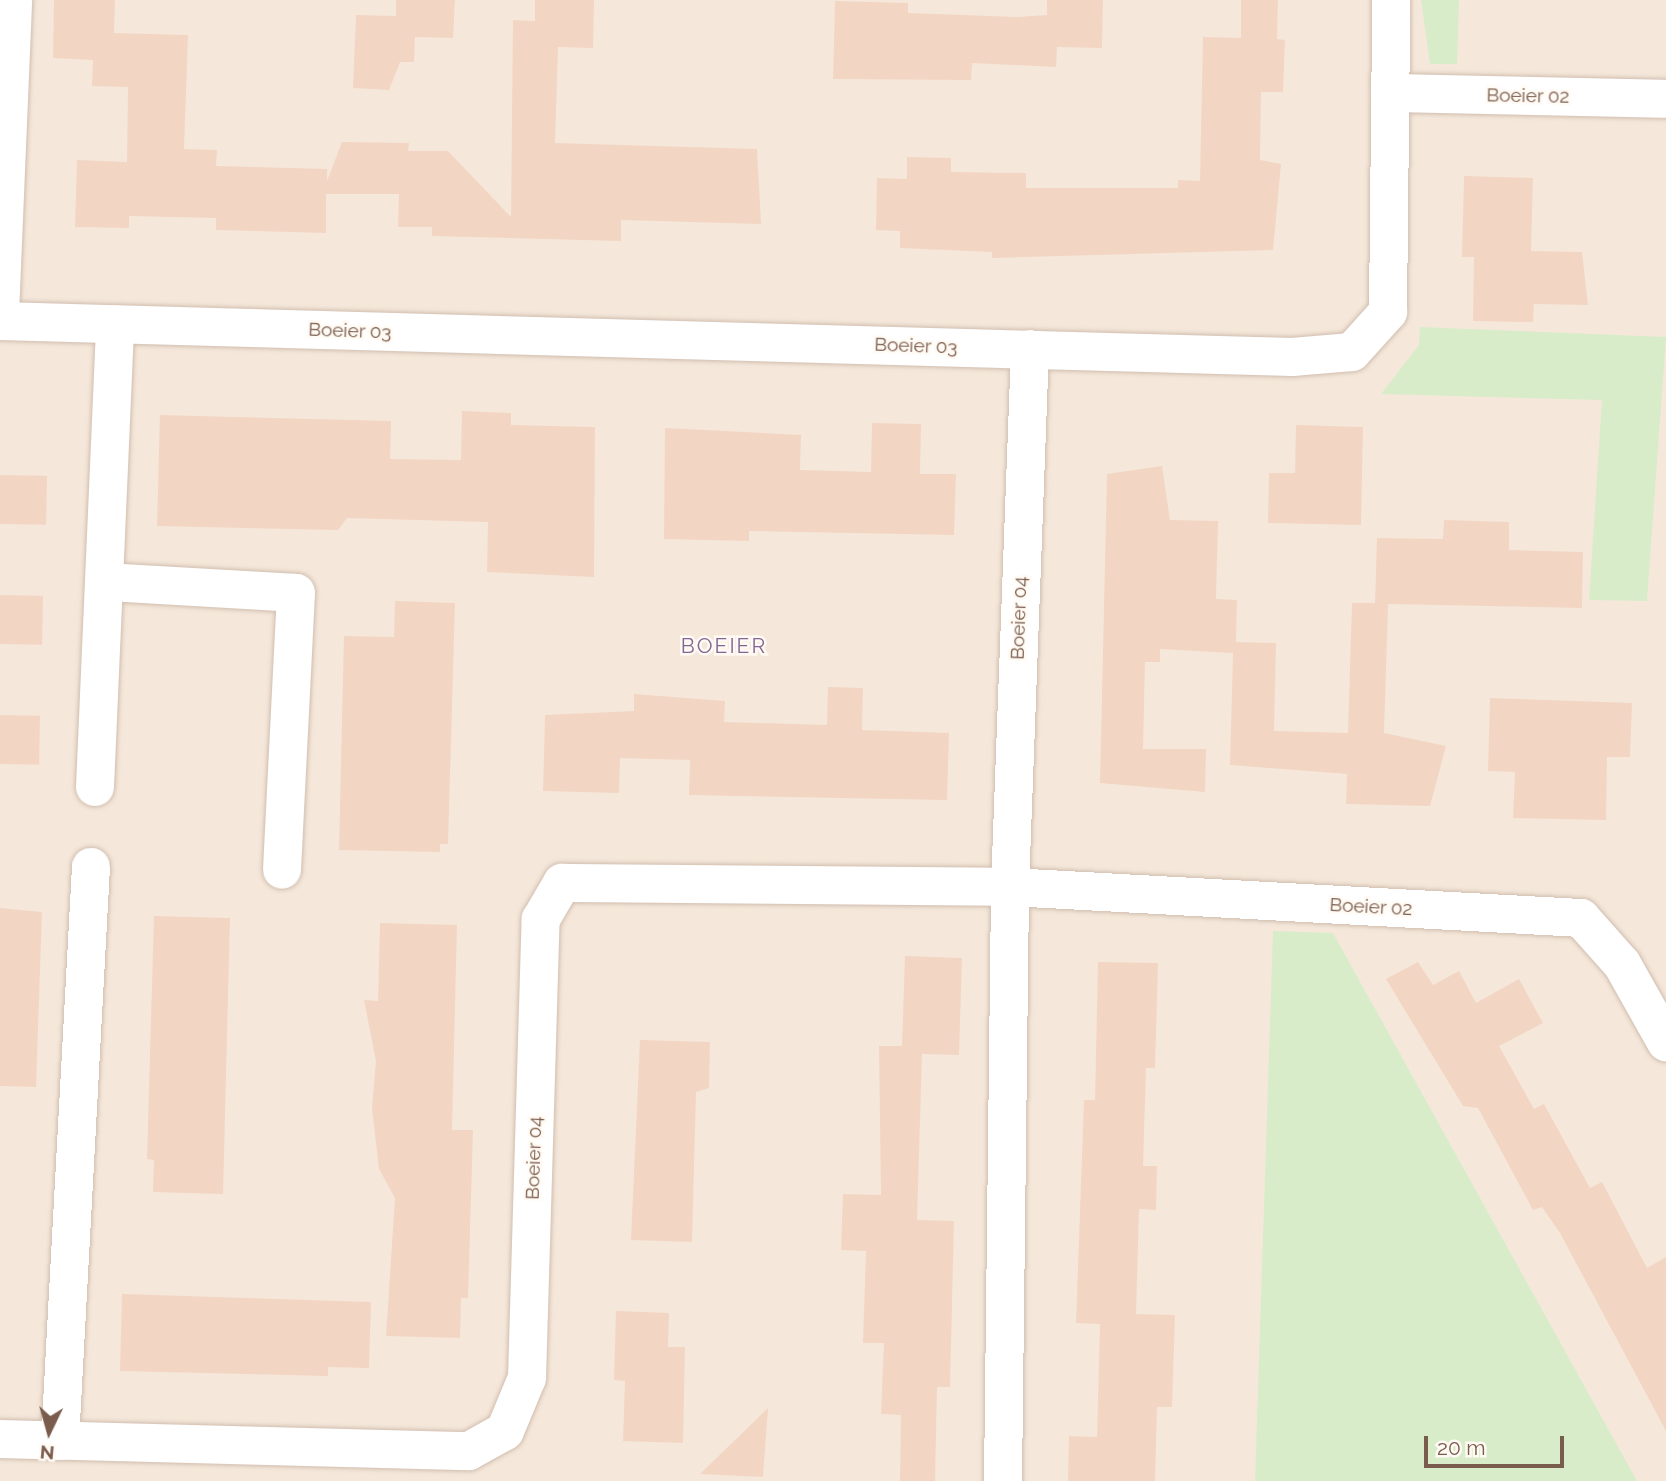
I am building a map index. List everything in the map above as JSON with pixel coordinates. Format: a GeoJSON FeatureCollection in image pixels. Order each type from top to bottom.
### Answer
{"type":"FeatureCollection","features":[{"type":"Feature","properties":{"kind":"street"},"geometry":{"type":"LineString","coordinates":[[0,314],[13,0]]}},
{"type":"Feature","properties":{"kind":"street","name":"Boeier 03"},"geometry":{"type":"LineString","coordinates":[[0,321],[1292,357],[1352,352],[1388,312],[1391,0]]}},
{"type":"Feature","properties":{"kind":"street","name":"Boeier 02"},"geometry":{"type":"LineString","coordinates":[[1390,93],[1666,99]]}},
{"type":"Feature","properties":{"kind":"street"},"geometry":{"type":"LineString","coordinates":[[95,787],[106,582],[115,324]]}},
{"type":"Feature","properties":{"kind":"street","name":"Boeier 04"},"geometry":{"type":"LineString","coordinates":[[1003,1481],[1010,887],[1030,349]]}},
{"type":"Feature","properties":{"kind":"street"},"geometry":{"type":"LineString","coordinates":[[106,582],[296,593],[282,870]]}},
{"type":"Feature","properties":{"kind":"street"},"geometry":{"type":"LineString","coordinates":[[61,1441],[91,867]]}},
{"type":"Feature","properties":{"kind":"street","name":"Boeier 04"},"geometry":{"type":"LineString","coordinates":[[0,1440],[469,1451],[505,1432],[527,1378],[541,919],[562,883],[1010,887]]}},
{"type":"Feature","properties":{"kind":"street","name":"Boeier 02"},"geometry":{"type":"LineString","coordinates":[[1010,887],[1581,918],[1622,964],[1666,1042]]}},
{"type":"Feature","properties":{"kind":"shaded area"},"geometry":{"type":"Polygon","coordinates":[[[0,0],[1666,0],[1666,1481],[0,1481],[0,0]]]}},
{"type":"Feature","properties":{"kind":"green space"},"geometry":{"type":"Polygon","coordinates":[[[1421,0],[1459,0],[1457,64],[1430,64],[1421,0]]]}},
{"type":"Feature","properties":{"kind":"green space"},"geometry":{"type":"Polygon","coordinates":[[[1420,327],[1666,337],[1647,601],[1589,600],[1602,400],[1381,394],[1419,345],[1420,327]]]}},
{"type":"Feature","properties":{"kind":"green space"},"geometry":{"type":"Polygon","coordinates":[[[1273,931],[1333,933],[1637,1481],[1255,1481],[1273,931]]]}},
{"type":"Feature","properties":{"kind":"building"},"geometry":{"type":"Polygon","coordinates":[[[54,0],[115,0],[114,33],[188,35],[184,149],[217,150],[216,166],[327,169],[327,181],[342,142],[409,143],[408,151],[448,151],[511,217],[513,20],[535,21],[535,0],[594,0],[593,48],[558,47],[555,143],[757,149],[761,224],[621,220],[621,241],[432,236],[432,227],[398,227],[399,194],[326,194],[326,233],[216,230],[216,218],[129,216],[129,228],[75,227],[77,160],[127,162],[128,87],[92,86],[93,60],[53,58],[54,0]]]}},
{"type":"Feature","properties":{"kind":"building"},"geometry":{"type":"Polygon","coordinates":[[[396,0],[455,0],[453,38],[415,37],[414,62],[400,62],[389,90],[353,88],[356,15],[396,16],[396,0]]]}},
{"type":"Feature","properties":{"kind":"building"},"geometry":{"type":"Polygon","coordinates":[[[1047,0],[1103,0],[1102,48],[1057,47],[1056,67],[972,63],[971,80],[833,79],[835,1],[908,3],[908,13],[1018,17],[1047,15],[1047,0]]]}},
{"type":"Feature","properties":{"kind":"building"},"geometry":{"type":"Polygon","coordinates":[[[1241,0],[1278,0],[1277,39],[1285,40],[1283,92],[1261,92],[1260,160],[1281,164],[1273,250],[992,258],[992,252],[900,248],[900,231],[876,230],[877,178],[907,179],[907,157],[951,158],[951,172],[1026,173],[1026,188],[1178,188],[1178,180],[1200,181],[1203,37],[1241,38],[1241,0]]]}},
{"type":"Feature","properties":{"kind":"building"},"geometry":{"type":"Polygon","coordinates":[[[1464,176],[1533,178],[1531,251],[1582,252],[1588,305],[1534,304],[1533,322],[1473,321],[1474,257],[1462,257],[1464,176]]]}},
{"type":"Feature","properties":{"kind":"building"},"geometry":{"type":"Polygon","coordinates":[[[462,411],[511,413],[511,425],[595,427],[594,577],[487,572],[488,522],[347,518],[338,530],[157,526],[160,415],[391,421],[390,459],[461,460],[462,411]]]}},
{"type":"Feature","properties":{"kind":"building"},"geometry":{"type":"Polygon","coordinates":[[[872,423],[921,424],[920,474],[956,474],[954,535],[749,531],[749,541],[664,539],[665,428],[801,435],[800,470],[871,472],[872,423]]]}},
{"type":"Feature","properties":{"kind":"building"},"geometry":{"type":"Polygon","coordinates":[[[1296,425],[1363,427],[1361,525],[1268,523],[1269,473],[1295,473],[1296,425]]]}},
{"type":"Feature","properties":{"kind":"building"},"geometry":{"type":"Polygon","coordinates":[[[1162,466],[1170,520],[1218,521],[1216,599],[1237,600],[1236,642],[1276,643],[1274,731],[1348,733],[1352,603],[1375,603],[1377,538],[1443,539],[1444,520],[1509,522],[1509,550],[1583,552],[1582,608],[1388,604],[1384,733],[1446,746],[1430,806],[1346,804],[1347,774],[1230,765],[1233,653],[1160,649],[1160,662],[1145,662],[1143,749],[1206,749],[1205,792],[1100,783],[1107,474],[1162,466]]]}},
{"type":"Feature","properties":{"kind":"building"},"geometry":{"type":"Polygon","coordinates":[[[0,475],[47,476],[46,525],[0,524],[0,475]]]}},
{"type":"Feature","properties":{"kind":"building"},"geometry":{"type":"Polygon","coordinates":[[[0,595],[43,596],[42,645],[0,644],[0,595]]]}},
{"type":"Feature","properties":{"kind":"building"},"geometry":{"type":"Polygon","coordinates":[[[395,601],[455,603],[448,844],[440,844],[440,852],[339,850],[344,636],[394,637],[395,601]]]}},
{"type":"Feature","properties":{"kind":"building"},"geometry":{"type":"Polygon","coordinates":[[[828,687],[863,688],[862,730],[949,733],[947,800],[689,795],[690,760],[620,758],[619,793],[543,791],[545,715],[634,711],[634,694],[725,701],[724,722],[827,725],[828,687]]]}},
{"type":"Feature","properties":{"kind":"building"},"geometry":{"type":"Polygon","coordinates":[[[1490,698],[1632,703],[1630,757],[1607,757],[1606,820],[1513,818],[1515,772],[1488,771],[1490,698]]]}},
{"type":"Feature","properties":{"kind":"building"},"geometry":{"type":"Polygon","coordinates":[[[0,715],[40,716],[39,765],[0,764],[0,715]]]}},
{"type":"Feature","properties":{"kind":"building"},"geometry":{"type":"Polygon","coordinates":[[[0,908],[42,912],[36,1087],[0,1086],[0,908]]]}},
{"type":"Feature","properties":{"kind":"building"},"geometry":{"type":"Polygon","coordinates":[[[154,916],[230,918],[223,1194],[153,1192],[154,1160],[147,1159],[154,916]]]}},
{"type":"Feature","properties":{"kind":"building"},"geometry":{"type":"Polygon","coordinates":[[[380,923],[457,925],[452,1130],[473,1130],[468,1298],[461,1298],[460,1338],[386,1336],[395,1198],[379,1169],[372,1108],[376,1061],[364,1000],[378,1001],[380,923]]]}},
{"type":"Feature","properties":{"kind":"building"},"geometry":{"type":"Polygon","coordinates":[[[905,956],[962,958],[959,1055],[922,1054],[917,1220],[954,1221],[950,1387],[937,1387],[935,1481],[900,1481],[901,1415],[881,1414],[884,1343],[863,1343],[866,1251],[841,1250],[843,1194],[881,1195],[879,1046],[902,1046],[905,956]]]}},
{"type":"Feature","properties":{"kind":"building"},"geometry":{"type":"Polygon","coordinates":[[[1098,962],[1158,963],[1155,1068],[1146,1068],[1143,1166],[1157,1166],[1156,1210],[1139,1209],[1136,1314],[1175,1315],[1172,1407],[1157,1407],[1155,1481],[1068,1481],[1069,1436],[1097,1437],[1100,1324],[1076,1323],[1084,1100],[1095,1100],[1098,962]]]}},
{"type":"Feature","properties":{"kind":"building"},"geometry":{"type":"Polygon","coordinates":[[[1418,962],[1433,985],[1459,971],[1476,1003],[1519,979],[1543,1023],[1499,1046],[1534,1109],[1544,1104],[1590,1188],[1602,1182],[1647,1268],[1666,1257],[1666,1431],[1560,1233],[1542,1207],[1533,1210],[1478,1108],[1463,1106],[1386,979],[1418,962]]]}},
{"type":"Feature","properties":{"kind":"building"},"geometry":{"type":"Polygon","coordinates":[[[640,1040],[710,1042],[709,1088],[696,1092],[692,1242],[631,1240],[640,1040]]]}},
{"type":"Feature","properties":{"kind":"building"},"geometry":{"type":"Polygon","coordinates":[[[122,1294],[371,1302],[369,1368],[328,1367],[328,1376],[120,1371],[122,1294]]]}},
{"type":"Feature","properties":{"kind":"building"},"geometry":{"type":"Polygon","coordinates":[[[616,1311],[669,1313],[668,1347],[685,1347],[683,1443],[623,1441],[625,1381],[614,1380],[616,1311]]]}},
{"type":"Feature","properties":{"kind":"building"},"geometry":{"type":"Polygon","coordinates":[[[768,1408],[763,1477],[700,1474],[768,1408]]]}},
{"type":"Feature","properties":{"kind":"district","name":"BOEIER"},"geometry":{"type":"Point","coordinates":[724,646]}}]}
